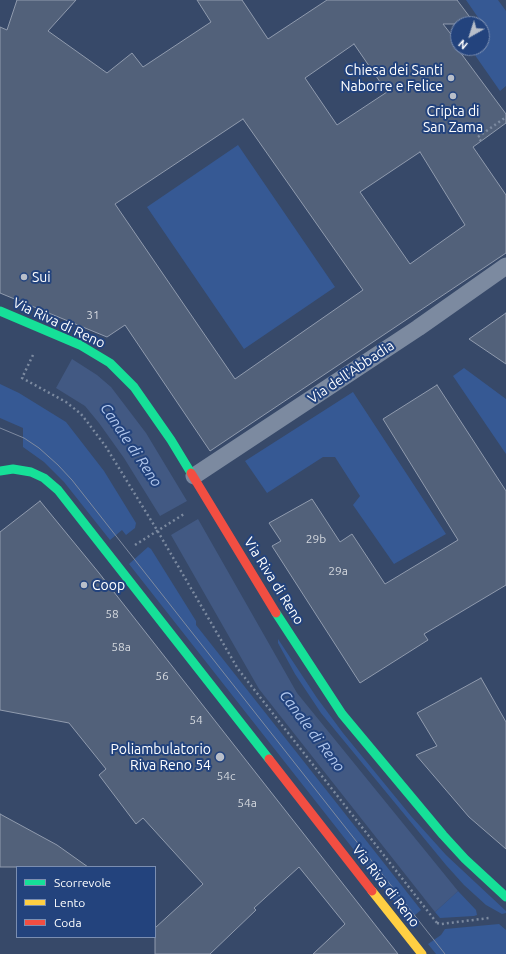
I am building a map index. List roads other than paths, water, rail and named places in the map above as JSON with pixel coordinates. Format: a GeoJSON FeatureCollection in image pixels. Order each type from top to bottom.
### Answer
{"type":"FeatureCollection","features":[{"type":"Feature","properties":{"kind":"street","name":"Via Riva di Reno"},"geometry":{"type":"LineString","coordinates":[[0,311],[80,345],[110,363],[143,398],[194,476],[272,608],[342,714],[450,843],[506,897]]}},
{"type":"Feature","properties":{"kind":"street","name":"Via Riva di Reno"},"geometry":{"type":"LineString","coordinates":[[0,471],[22,470],[44,478],[64,496],[422,954]]}},
{"type":"Feature","properties":{"kind":"lane","name":"Via dell'Abbadia"},"geometry":{"type":"LineString","coordinates":[[194,476],[411,333],[506,266]]}},
{"type":"Feature","properties":{"kind":"water","name":"Canale di Reno"},"geometry":{"type":"Polygon","coordinates":[[[72,359],[97,375],[111,387],[146,433],[187,501],[160,516],[124,458],[99,423],[85,406],[56,388],[72,359]]]}},
{"type":"Feature","properties":{"kind":"water","name":"Canale di Reno"},"geometry":{"type":"Polygon","coordinates":[[[198,519],[297,693],[458,891],[435,912],[259,689],[171,535],[198,519]]]}},
{"type":"Feature","properties":{"kind":"tram line"},"geometry":{"type":"LineString","coordinates":[[0,428],[24,438],[39,448],[72,480],[445,954]]}},
{"type":"Feature","properties":{"kind":"place","name":"Chiesa dei Santi Naborre e Felice"},"geometry":{"type":"Point","coordinates":[451,78]}},
{"type":"Feature","properties":{"kind":"place","name":"Cripta di San Zama"},"geometry":{"type":"Point","coordinates":[453,96]}},
{"type":"Feature","properties":{"kind":"place","name":"Sui"},"geometry":{"type":"Point","coordinates":[24,277]}},
{"type":"Feature","properties":{"kind":"place","name":"Coop"},"geometry":{"type":"Point","coordinates":[84,585]}},
{"type":"Feature","properties":{"kind":"place","name":"Poliambulatorio Riva Reno 54"},"geometry":{"type":"Point","coordinates":[220,757]}}]}
